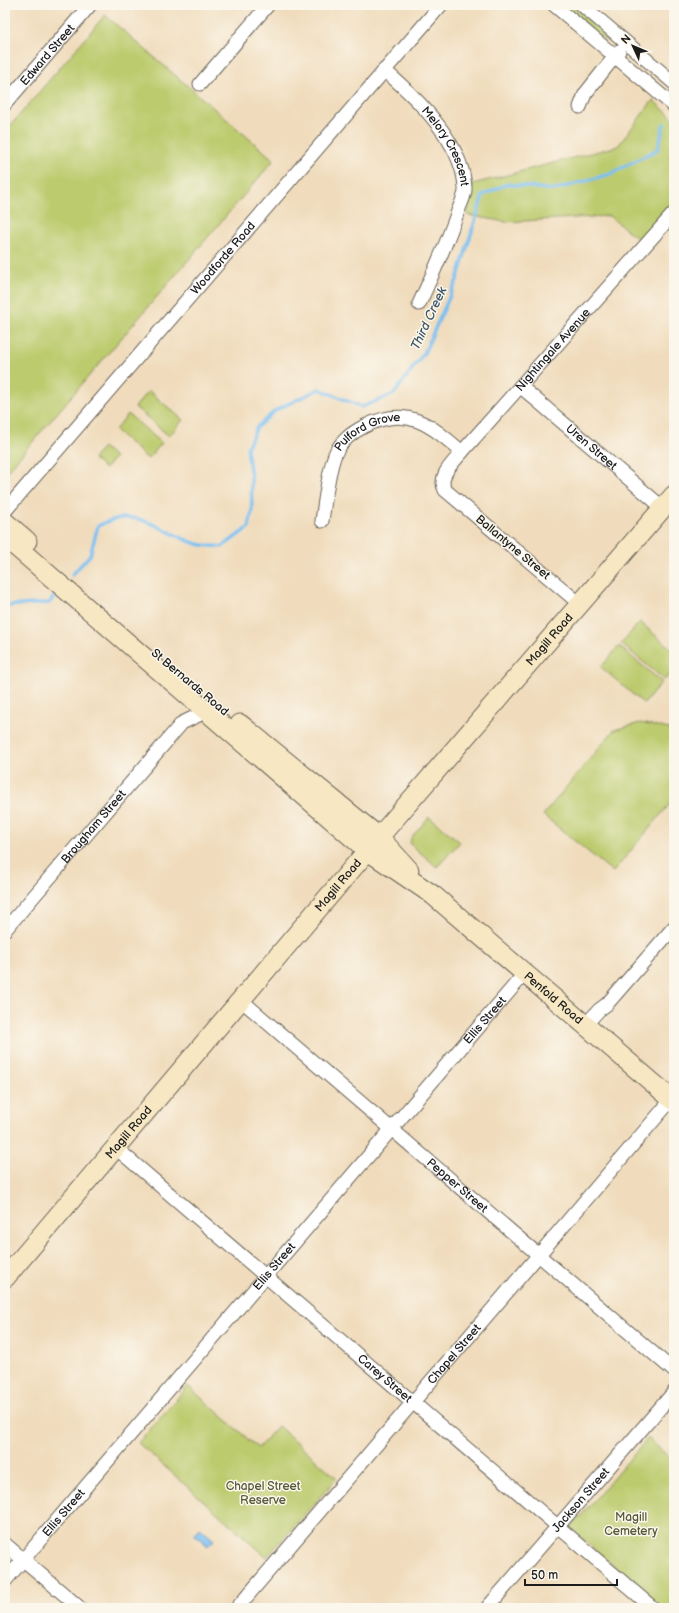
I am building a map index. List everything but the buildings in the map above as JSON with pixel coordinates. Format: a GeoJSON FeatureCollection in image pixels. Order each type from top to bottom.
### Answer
{"type":"FeatureCollection","features":[{"type":"Feature","properties":{"kind":"main road","name":"Magill Road"},"geometry":{"type":"LineString","coordinates":[[5,1278],[123,1154],[241,1000],[668,501]]}},
{"type":"Feature","properties":{"kind":"main road","name":"St Bernards Road"},"geometry":{"type":"LineString","coordinates":[[5,522],[45,564],[186,693],[374,844]]}},
{"type":"Feature","properties":{"kind":"main road","name":"St Bernards Road"},"geometry":{"type":"LineString","coordinates":[[5,537],[45,564],[207,697],[374,844]]}},
{"type":"Feature","properties":{"kind":"main road","name":"Penfold Road"},"geometry":{"type":"LineString","coordinates":[[374,844],[673,1100]]}},
{"type":"Feature","properties":{"kind":"street","name":"Edward Street"},"geometry":{"type":"LineString","coordinates":[[5,104],[90,5]]}},
{"type":"Feature","properties":{"kind":"street"},"geometry":{"type":"LineString","coordinates":[[200,84],[268,5]]}},
{"type":"Feature","properties":{"kind":"street","name":"Woodforde Road"},"geometry":{"type":"LineString","coordinates":[[5,511],[441,5]]}},
{"type":"Feature","properties":{"kind":"street"},"geometry":{"type":"LineString","coordinates":[[554,5],[674,106]]}},
{"type":"Feature","properties":{"kind":"street"},"geometry":{"type":"LineString","coordinates":[[582,5],[674,83]]}},
{"type":"Feature","properties":{"kind":"street"},"geometry":{"type":"LineString","coordinates":[[580,107],[585,94],[627,42]]}},
{"type":"Feature","properties":{"kind":"street","name":"Melory Crescent"},"geometry":{"type":"LineString","coordinates":[[384,70],[408,90],[429,112],[461,165],[466,190],[438,264],[419,304]]}},
{"type":"Feature","properties":{"kind":"street","name":"Nightingale Avenue"},"geometry":{"type":"LineString","coordinates":[[445,490],[442,485],[446,472],[462,452],[674,213]]}},
{"type":"Feature","properties":{"kind":"street","name":"Uren Street"},"geometry":{"type":"LineString","coordinates":[[520,386],[668,501]]}},
{"type":"Feature","properties":{"kind":"street","name":"Pulford Grove"},"geometry":{"type":"LineString","coordinates":[[322,521],[327,487],[336,452],[352,432],[379,419],[402,417],[414,419],[440,432],[462,452]]}},
{"type":"Feature","properties":{"kind":"street","name":"Ballantyne Street"},"geometry":{"type":"LineString","coordinates":[[445,490],[580,604]]}},
{"type":"Feature","properties":{"kind":"street","name":"Brougham Street"},"geometry":{"type":"LineString","coordinates":[[5,930],[182,723],[188,706],[186,693]]}},
{"type":"Feature","properties":{"kind":"street","name":"Brougham Street"},"geometry":{"type":"LineString","coordinates":[[182,723],[197,716],[209,713]]}},
{"type":"Feature","properties":{"kind":"street"},"geometry":{"type":"LineString","coordinates":[[585,1025],[607,1004],[674,927]]}},
{"type":"Feature","properties":{"kind":"street","name":"Ellis Street"},"geometry":{"type":"LineString","coordinates":[[5,1581],[525,973]]}},
{"type":"Feature","properties":{"kind":"street","name":"Pepper Street"},"geometry":{"type":"LineString","coordinates":[[241,1000],[674,1371]]}},
{"type":"Feature","properties":{"kind":"street","name":"Chapel Street"},"geometry":{"type":"LineString","coordinates":[[237,1608],[412,1402],[673,1100]]}},
{"type":"Feature","properties":{"kind":"street","name":"Carey Street"},"geometry":{"type":"LineString","coordinates":[[123,1154],[653,1608]]}},
{"type":"Feature","properties":{"kind":"street","name":"Jackson Street"},"geometry":{"type":"LineString","coordinates":[[487,1608],[674,1392]]}},
{"type":"Feature","properties":{"kind":"street"},"geometry":{"type":"LineString","coordinates":[[5,1544],[80,1608]]}},
{"type":"Feature","properties":{"kind":"green space"},"geometry":{"type":"Polygon","coordinates":[[[564,5],[572,5],[610,37],[606,41],[564,5]]]}},
{"type":"Feature","properties":{"kind":"green space"},"geometry":{"type":"Polygon","coordinates":[[[105,15],[274,160],[5,474],[5,132],[105,15]]]}},
{"type":"Feature","properties":{"kind":"green space"},"geometry":{"type":"Polygon","coordinates":[[[653,100],[674,119],[674,205],[641,241],[609,216],[506,222],[467,215],[473,184],[618,146],[653,100]]]}},
{"type":"Feature","properties":{"kind":"green space"},"geometry":{"type":"Polygon","coordinates":[[[149,391],[183,420],[169,436],[135,407],[149,391]]]}},
{"type":"Feature","properties":{"kind":"green space"},"geometry":{"type":"Polygon","coordinates":[[[128,414],[162,443],[148,459],[115,430],[128,414]]]}},
{"type":"Feature","properties":{"kind":"green space"},"geometry":{"type":"Polygon","coordinates":[[[103,447],[115,457],[105,469],[93,459],[103,447]]]}},
{"type":"Feature","properties":{"kind":"green space"},"geometry":{"type":"Polygon","coordinates":[[[640,622],[674,651],[674,670],[665,680],[621,644],[640,622]]]}},
{"type":"Feature","properties":{"kind":"green space"},"geometry":{"type":"Polygon","coordinates":[[[619,646],[662,682],[644,704],[601,667],[619,646]]]}},
{"type":"Feature","properties":{"kind":"green space"},"geometry":{"type":"Polygon","coordinates":[[[640,723],[674,730],[674,799],[613,872],[543,815],[614,730],[640,723]]]}},
{"type":"Feature","properties":{"kind":"green space"},"geometry":{"type":"Polygon","coordinates":[[[429,817],[460,842],[437,867],[410,844],[411,838],[429,817]]]}},
{"type":"Feature","properties":{"kind":"green space","name":"Chapel Street Reserve"},"geometry":{"type":"Polygon","coordinates":[[[188,1386],[258,1448],[278,1426],[337,1478],[267,1557],[138,1443],[188,1386]]]}},
{"type":"Feature","properties":{"kind":"green space","name":"Magill Cemetery"},"geometry":{"type":"Polygon","coordinates":[[[648,1438],[674,1462],[674,1608],[662,1608],[570,1528],[648,1438]]]}},
{"type":"Feature","properties":{"kind":"water"},"geometry":{"type":"Polygon","coordinates":[[[200,1528],[214,1540],[208,1546],[194,1534],[200,1528]]]}},
{"type":"Feature","properties":{"kind":"waterway","name":"Third Creek"},"geometry":{"type":"LineString","coordinates":[[72,575],[90,555],[98,526],[112,520],[125,518],[136,519],[148,522],[194,543],[222,547],[249,527],[252,511],[251,477],[247,448],[257,427],[276,410],[319,389],[362,407],[394,394],[424,353],[457,280],[483,195],[507,184],[554,190],[610,174],[658,149],[664,124]]}},
{"type":"Feature","properties":{"kind":"waterway","name":"Third Creek"},"geometry":{"type":"LineString","coordinates":[[5,606],[49,603],[59,591]]}}]}
